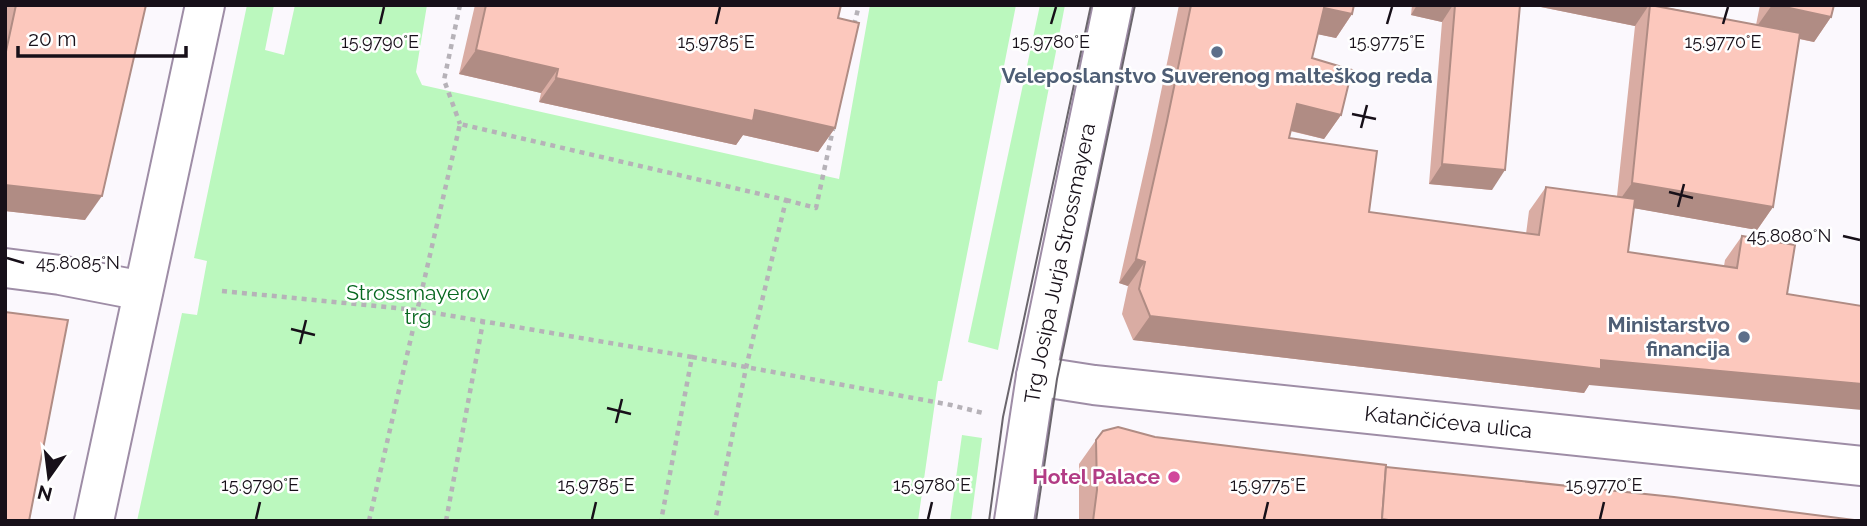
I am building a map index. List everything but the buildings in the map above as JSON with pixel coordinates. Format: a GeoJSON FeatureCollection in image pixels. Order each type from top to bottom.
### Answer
{"type":"FeatureCollection","features":[{"type":"Feature","properties":{"kind":"street"},"geometry":{"type":"LineString","coordinates":[[94,521],[205,5]]}},
{"type":"Feature","properties":{"kind":"street","name":"Trg Josipa Jurja Strossmayera"},"geometry":{"type":"LineString","coordinates":[[1014,521],[1036,376],[1113,5]]}},
{"type":"Feature","properties":{"kind":"street"},"geometry":{"type":"LineString","coordinates":[[5,268],[143,290]]}},
{"type":"Feature","properties":{"kind":"street","name":"Katančićeva ulica"},"geometry":{"type":"LineString","coordinates":[[1036,376],[1094,386],[1862,466]]}},
{"type":"Feature","properties":{"kind":"path"},"geometry":{"type":"LineString","coordinates":[[369,521],[460,124],[444,80],[460,5]]}},
{"type":"Feature","properties":{"kind":"path"},"geometry":{"type":"LineString","coordinates":[[853,32],[859,5]]}},
{"type":"Feature","properties":{"kind":"path"},"geometry":{"type":"LineString","coordinates":[[460,124],[816,208],[833,127]]}},
{"type":"Feature","properties":{"kind":"path"},"geometry":{"type":"LineString","coordinates":[[715,521],[746,368],[786,200]]}},
{"type":"Feature","properties":{"kind":"path"},"geometry":{"type":"LineString","coordinates":[[222,291],[417,310],[692,357],[951,405],[993,416]]}},
{"type":"Feature","properties":{"kind":"path"},"geometry":{"type":"LineString","coordinates":[[446,521],[484,321]]}},
{"type":"Feature","properties":{"kind":"path"},"geometry":{"type":"LineString","coordinates":[[662,521],[692,357]]}},
{"type":"Feature","properties":{"kind":"green space","name":"Strossmayerov trg"},"geometry":{"type":"Polygon","coordinates":[[[247,5],[274,5],[265,50],[284,55],[295,5],[427,5],[416,72],[422,85],[839,179],[870,5],[1016,5],[942,381],[938,381],[918,521],[137,521],[182,313],[197,315],[207,261],[194,258],[247,5]]]}},
{"type":"Feature","properties":{"kind":"green space"},"geometry":{"type":"Polygon","coordinates":[[[1040,5],[1065,5],[998,350],[968,342],[1040,5]]]}},
{"type":"Feature","properties":{"kind":"green space"},"geometry":{"type":"Polygon","coordinates":[[[962,435],[982,438],[971,521],[950,521],[962,435]]]}},
{"type":"Feature","properties":{"kind":"tram line"},"geometry":{"type":"LineString","coordinates":[[989,521],[1003,417],[1091,5]]}},
{"type":"Feature","properties":{"kind":"tram line"},"geometry":{"type":"LineString","coordinates":[[1036,521],[1057,379],[1135,5]]}},
{"type":"Feature","properties":{"kind":"place","name":"Veleposlanstvo Suverenog malteškog reda"},"geometry":{"type":"Point","coordinates":[1217,52]}},
{"type":"Feature","properties":{"kind":"place","name":"Ministarstvo financija"},"geometry":{"type":"Point","coordinates":[1744,337]}},
{"type":"Feature","properties":{"kind":"place","name":"Hotel Palace"},"geometry":{"type":"Point","coordinates":[1174,477]}}]}
